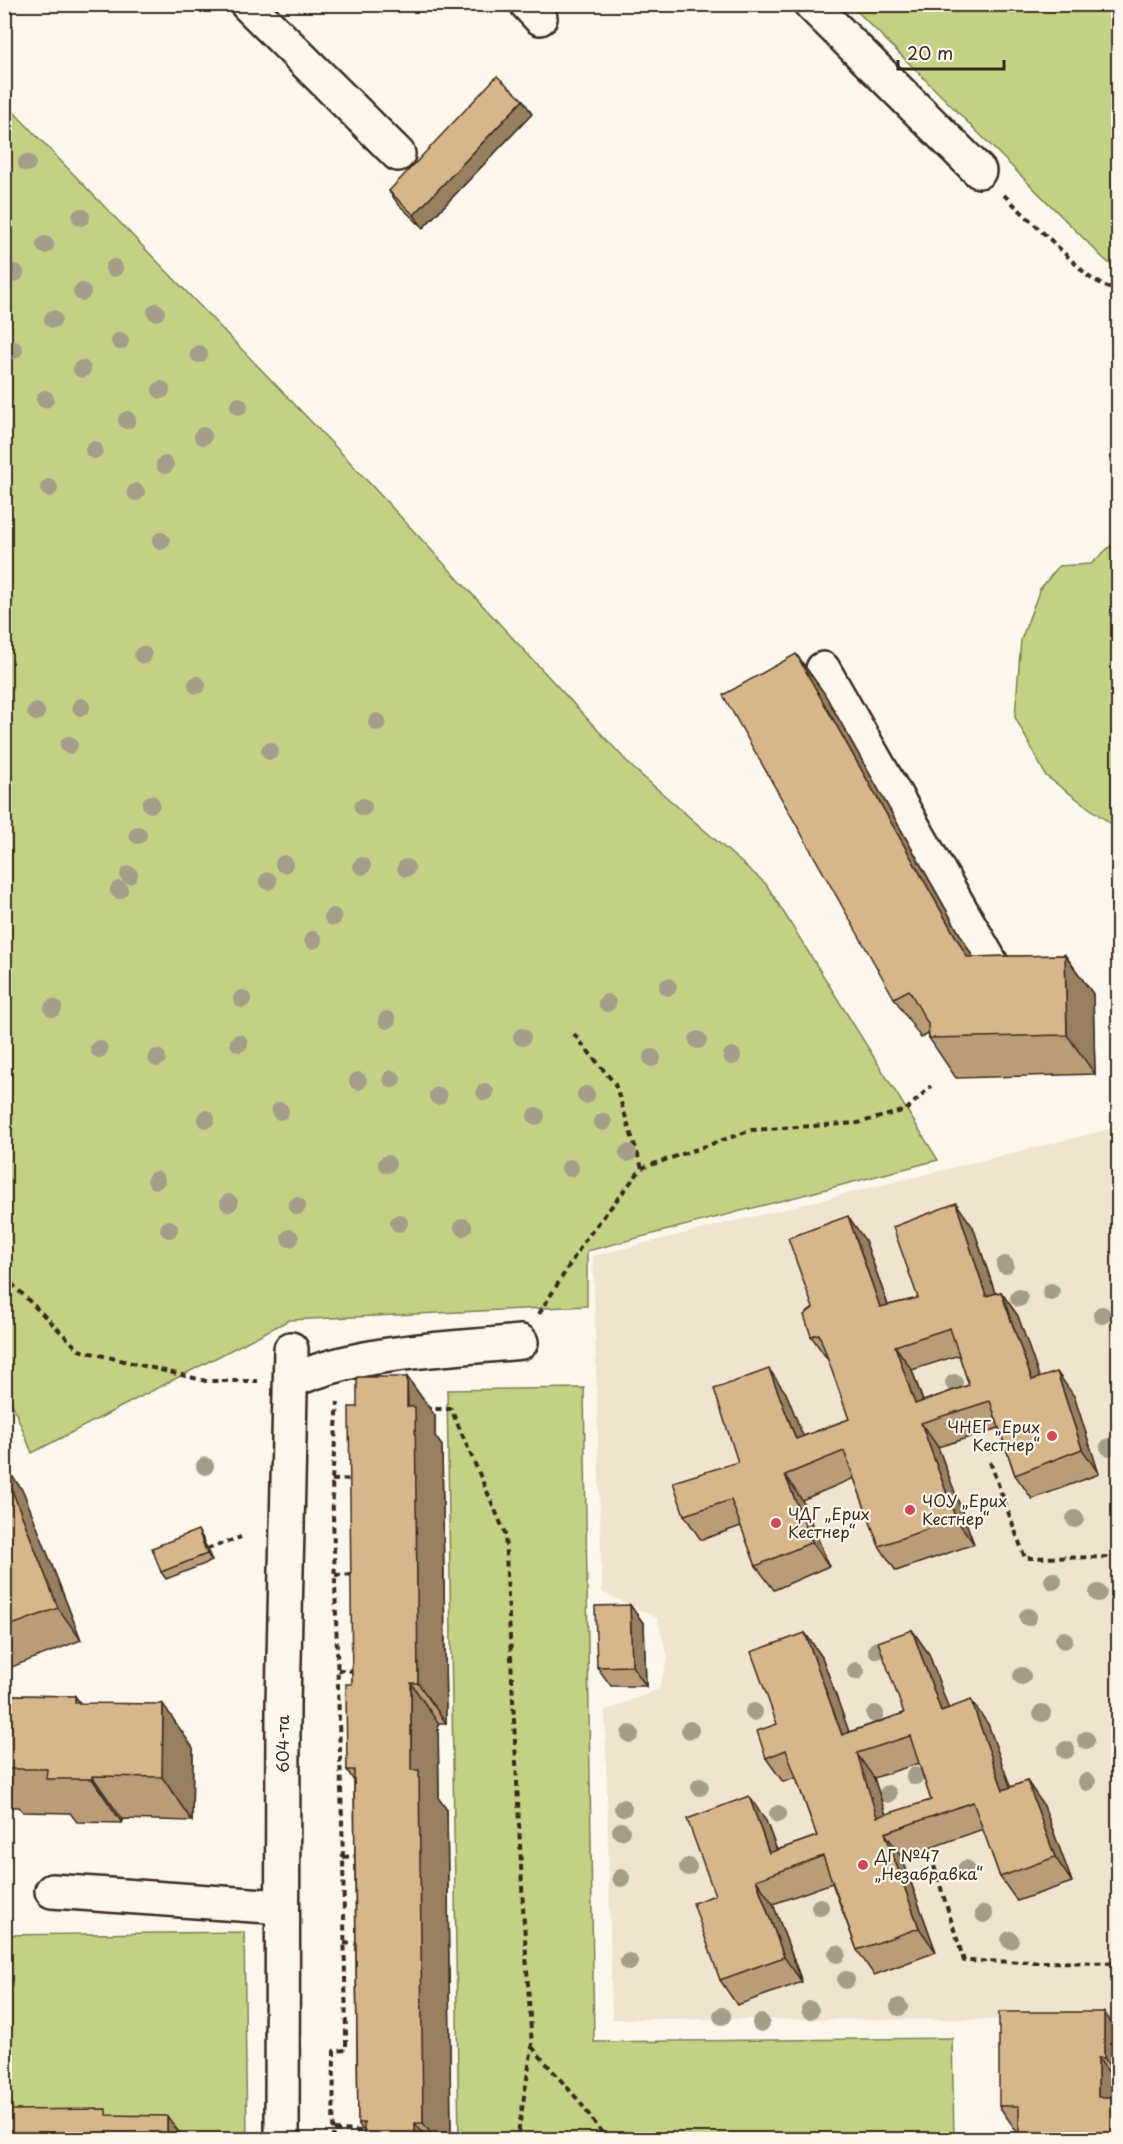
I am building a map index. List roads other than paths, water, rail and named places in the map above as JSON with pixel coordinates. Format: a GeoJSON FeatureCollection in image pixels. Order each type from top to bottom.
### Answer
{"type":"FeatureCollection","features":[{"type":"Feature","properties":{"kind":"street"},"geometry":{"type":"LineString","coordinates":[[247,4],[398,154]]}},
{"type":"Feature","properties":{"kind":"street"},"geometry":{"type":"LineString","coordinates":[[812,4],[979,171]]}},
{"type":"Feature","properties":{"kind":"street"},"geometry":{"type":"LineString","coordinates":[[824,669],[1003,984]]}},
{"type":"Feature","properties":{"kind":"street","name":"604-та"},"geometry":{"type":"LineString","coordinates":[[282,2139],[283,1704],[291,1365],[317,1370],[369,1357],[521,1342]]}},
{"type":"Feature","properties":{"kind":"street"},"geometry":{"type":"LineString","coordinates":[[52,1891],[282,1907]]}},
{"type":"Feature","properties":{"kind":"place","name":"ЧНЕГ „Ерих Кестнер“"},"geometry":{"type":"Point","coordinates":[1052,1436]}},
{"type":"Feature","properties":{"kind":"place","name":"ЧОУ „Ерих Кестнер“"},"geometry":{"type":"Point","coordinates":[910,1510]}},
{"type":"Feature","properties":{"kind":"place","name":"ЧДГ „Ерих Кестнер“"},"geometry":{"type":"Point","coordinates":[776,1523]}},
{"type":"Feature","properties":{"kind":"place","name":"ДГ №47 „Незабравка“"},"geometry":{"type":"Point","coordinates":[863,1865]}}]}
